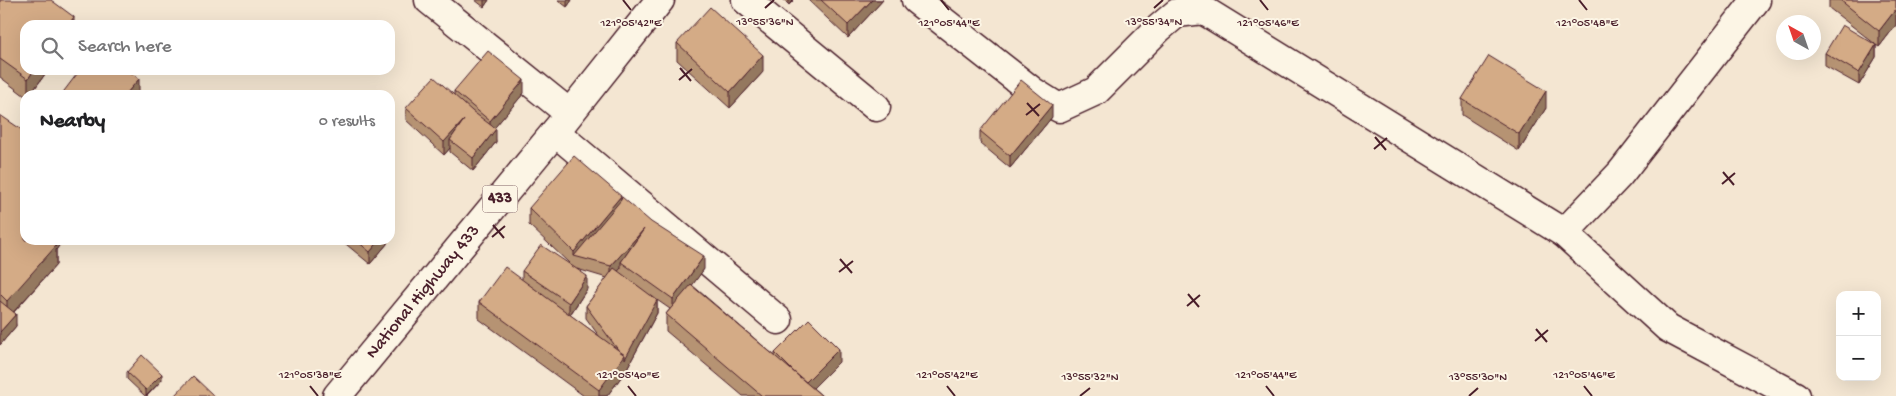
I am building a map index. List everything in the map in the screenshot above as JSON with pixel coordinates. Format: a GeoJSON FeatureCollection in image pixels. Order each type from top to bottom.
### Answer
{"type":"FeatureCollection","features":[{"type":"Feature","properties":{"kind":"street"},"geometry":{"type":"LineString","coordinates":[[429,0],[778,320]]}},
{"type":"Feature","properties":{"kind":"street","name":"National Highway 433"},"geometry":{"type":"LineString","coordinates":[[337,396],[660,0]]}},
{"type":"Feature","properties":{"kind":"street"},"geometry":{"type":"LineString","coordinates":[[746,0],[876,106]]}},
{"type":"Feature","properties":{"kind":"street"},"geometry":{"type":"LineString","coordinates":[[916,0],[1032,91],[1059,108],[1096,91],[1158,29],[1177,13],[1203,10],[1564,233],[1668,328],[1796,396]]}},
{"type":"Feature","properties":{"kind":"street"},"geometry":{"type":"LineString","coordinates":[[1564,233],[1620,174],[1756,0]]}},
{"type":"Feature","properties":{"kind":"building"},"geometry":{"type":"Polygon","coordinates":[[[0,0],[51,0],[74,17],[72,20],[20,20],[20,73],[0,59],[0,0]]]}},
{"type":"Feature","properties":{"kind":"building"},"geometry":{"type":"Polygon","coordinates":[[[821,0],[872,0],[848,25],[821,0]]]}},
{"type":"Feature","properties":{"kind":"building"},"geometry":{"type":"Polygon","coordinates":[[[1840,0],[1896,0],[1896,9],[1879,31],[1840,0]]]}},
{"type":"Feature","properties":{"kind":"building"},"geometry":{"type":"Polygon","coordinates":[[[710,7],[763,55],[730,92],[677,43],[710,7]]]}},
{"type":"Feature","properties":{"kind":"building"},"geometry":{"type":"Polygon","coordinates":[[[1842,25],[1876,45],[1859,73],[1825,53],[1842,25]]]}},
{"type":"Feature","properties":{"kind":"building"},"geometry":{"type":"Polygon","coordinates":[[[488,51],[524,80],[490,121],[454,91],[488,51]]]}},
{"type":"Feature","properties":{"kind":"building"},"geometry":{"type":"Polygon","coordinates":[[[1489,56],[1546,91],[1519,134],[1462,99],[1489,56]]]}},
{"type":"Feature","properties":{"kind":"building"},"geometry":{"type":"Polygon","coordinates":[[[22,75],[31,75],[28,79],[22,75]]]}},
{"type":"Feature","properties":{"kind":"building"},"geometry":{"type":"Polygon","coordinates":[[[76,75],[134,75],[139,79],[129,90],[65,90],[76,75]]]}},
{"type":"Feature","properties":{"kind":"building"},"geometry":{"type":"Polygon","coordinates":[[[434,77],[472,111],[496,129],[473,158],[450,140],[464,120],[444,142],[406,108],[434,77]]]}},
{"type":"Feature","properties":{"kind":"building"},"geometry":{"type":"Polygon","coordinates":[[[1021,80],[1052,105],[1010,156],[980,131],[1021,80]]]}},
{"type":"Feature","properties":{"kind":"building"},"geometry":{"type":"Polygon","coordinates":[[[0,115],[20,129],[20,245],[56,246],[7,301],[0,294],[0,115]]]}},
{"type":"Feature","properties":{"kind":"building"},"geometry":{"type":"Polygon","coordinates":[[[574,156],[621,196],[574,252],[529,208],[574,156]]]}},
{"type":"Feature","properties":{"kind":"building"},"geometry":{"type":"Polygon","coordinates":[[[622,197],[651,222],[704,256],[673,299],[621,262],[644,229],[611,266],[574,256],[622,197]]]}},
{"type":"Feature","properties":{"kind":"building"},"geometry":{"type":"Polygon","coordinates":[[[362,245],[376,245],[370,252],[362,245]]]}},
{"type":"Feature","properties":{"kind":"building"},"geometry":{"type":"Polygon","coordinates":[[[541,245],[587,276],[569,303],[522,271],[541,245]]]}},
{"type":"Feature","properties":{"kind":"building"},"geometry":{"type":"Polygon","coordinates":[[[505,267],[625,355],[599,390],[479,302],[505,267]]]}},
{"type":"Feature","properties":{"kind":"building"},"geometry":{"type":"Polygon","coordinates":[[[614,268],[657,300],[625,359],[625,355],[619,351],[586,306],[614,268]]]}},
{"type":"Feature","properties":{"kind":"building"},"geometry":{"type":"Polygon","coordinates":[[[691,285],[822,396],[762,396],[666,314],[691,285]]]}},
{"type":"Feature","properties":{"kind":"building"},"geometry":{"type":"Polygon","coordinates":[[[0,301],[16,314],[0,332],[0,301]]]}},
{"type":"Feature","properties":{"kind":"building"},"geometry":{"type":"Polygon","coordinates":[[[809,319],[839,349],[806,382],[775,353],[809,319]]]}},
{"type":"Feature","properties":{"kind":"building"},"geometry":{"type":"Polygon","coordinates":[[[142,355],[162,374],[146,390],[127,372],[142,355]]]}},
{"type":"Feature","properties":{"kind":"building"},"geometry":{"type":"Polygon","coordinates":[[[193,376],[214,396],[174,396],[193,376]]]}}]}
